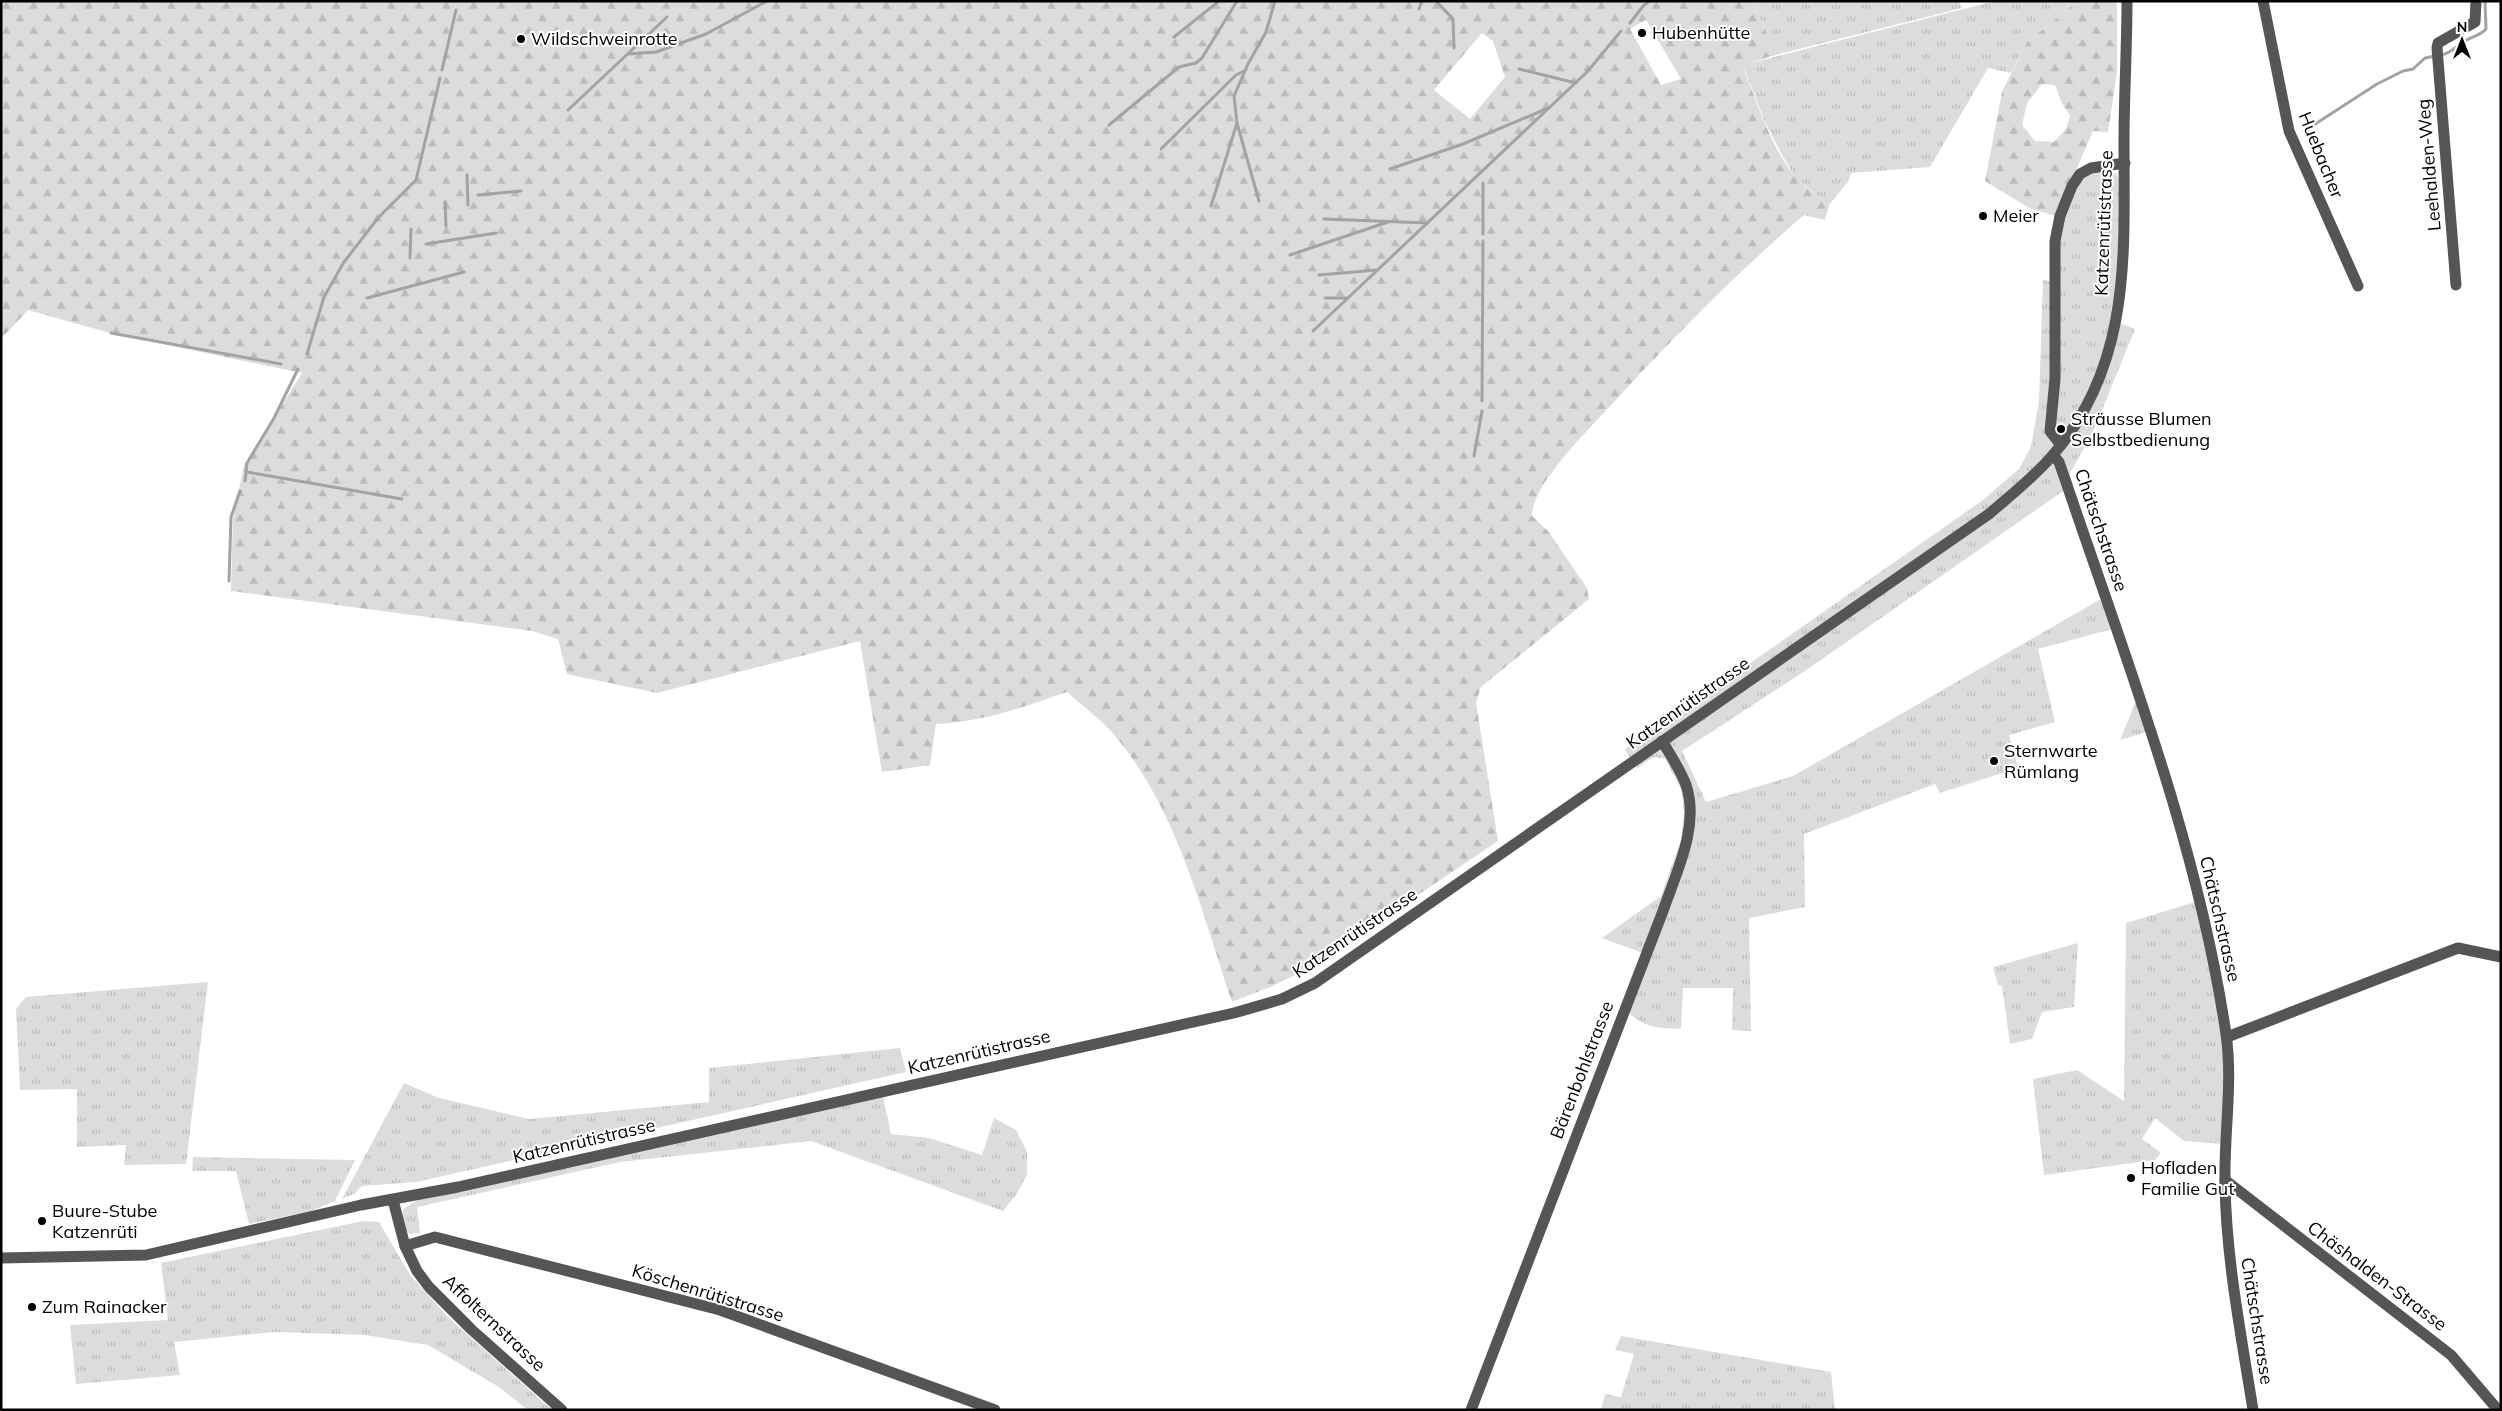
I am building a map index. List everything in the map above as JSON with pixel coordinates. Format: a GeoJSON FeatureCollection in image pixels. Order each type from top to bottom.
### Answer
{"type":"FeatureCollection","features":[{"type":"Feature","properties":{"kind":"street","name":"Katzenrütistrasse"},"geometry":{"type":"LineString","coordinates":[[1,1258],[146,1255],[361,1205],[393,1200],[1234,1013],[1282,999],[1315,983],[1989,514],[2053,455],[2090,399],[2102,375],[2116,327],[2123,272],[2127,1]]}},
{"type":"Feature","properties":{"kind":"street","name":"Huebacher"},"geometry":{"type":"LineString","coordinates":[[2263,1],[2288,130],[2358,286]]}},
{"type":"Feature","properties":{"kind":"street","name":"Leehalden-Weg"},"geometry":{"type":"LineString","coordinates":[[2456,285],[2436,49],[2475,22],[2476,1]]}},
{"type":"Feature","properties":{"kind":"street"},"geometry":{"type":"LineString","coordinates":[[2061,445],[2050,431],[2054,393],[2054,270],[2057,227],[2072,186],[2080,174],[2090,168],[2125,163]]}},
{"type":"Feature","properties":{"kind":"street","name":"Chätschstrasse"},"geometry":{"type":"LineString","coordinates":[[2053,455],[2059,462],[2066,482],[2162,768],[2208,936],[2226,1037],[2229,1098],[2225,1180],[2231,1273],[2253,1410]]}},
{"type":"Feature","properties":{"kind":"street","name":"Bärenbohlstrasse"},"geometry":{"type":"LineString","coordinates":[[1471,1410],[1663,911],[1688,835],[1690,811],[1686,787],[1678,768],[1662,742]]}},
{"type":"Feature","properties":{"kind":"street"},"geometry":{"type":"LineString","coordinates":[[2226,1037],[2458,948],[2501,956]]}},
{"type":"Feature","properties":{"kind":"street","name":"Chäshalden-Strasse"},"geometry":{"type":"LineString","coordinates":[[2225,1180],[2451,1355],[2498,1410]]}},
{"type":"Feature","properties":{"kind":"street","name":"Affolternstrasse"},"geometry":{"type":"LineString","coordinates":[[393,1200],[405,1246],[417,1271],[443,1302],[562,1410]]}},
{"type":"Feature","properties":{"kind":"street","name":"Köschenrütistrasse"},"geometry":{"type":"LineString","coordinates":[[405,1246],[435,1237],[720,1310],[995,1410]]}},
{"type":"Feature","properties":{"kind":"green space"},"geometry":{"type":"Polygon","coordinates":[[[1,1],[1752,1],[1770,40],[1771,56],[1743,66],[1759,109],[1771,138],[1787,165],[1804,185],[1829,205],[1825,220],[1804,215],[1712,300],[1646,367],[1577,442],[1541,489],[1532,516],[1548,531],[1587,588],[1589,599],[1481,687],[1476,703],[1498,841],[1308,969],[1232,1002],[1187,866],[1158,801],[1141,771],[1120,742],[1102,722],[1067,692],[987,717],[936,724],[930,765],[882,772],[860,641],[657,693],[567,674],[558,639],[532,631],[231,591],[233,518],[244,465],[302,373],[106,332],[28,310],[1,339],[1,1]],[[1646,20],[1630,29],[1661,85],[1681,79],[1646,20]],[[1482,33],[1434,90],[1470,119],[1505,77],[1493,41],[1482,33]]]}},
{"type":"Feature","properties":{"kind":"green space"},"geometry":{"type":"Polygon","coordinates":[[[1752,1],[1959,1],[1962,8],[1771,56],[1770,40],[1752,1]]]}},
{"type":"Feature","properties":{"kind":"green space"},"geometry":{"type":"Polygon","coordinates":[[[1995,1],[2078,1],[2027,42],[2011,73],[1988,68],[1930,167],[1851,173],[1848,182],[1829,205],[1796,178],[1765,122],[1743,65],[1995,1]]]}},
{"type":"Feature","properties":{"kind":"green space"},"geometry":{"type":"Polygon","coordinates":[[[2078,1],[2117,1],[2117,72],[2108,132],[2093,131],[2056,216],[2029,208],[1985,181],[2002,92],[2027,42],[2078,1]],[[2042,84],[2027,103],[2022,125],[2035,141],[2054,142],[2066,129],[2070,116],[2062,103],[2055,85],[2042,84]]]}},
{"type":"Feature","properties":{"kind":"green space"},"geometry":{"type":"Polygon","coordinates":[[[2110,169],[2117,175],[2120,182],[2120,265],[2112,320],[2135,329],[2093,432],[2069,475],[2066,489],[1805,671],[1682,751],[1706,802],[1793,776],[2101,599],[2112,629],[2038,649],[2055,722],[2009,735],[2018,768],[1940,793],[1935,784],[1804,834],[1805,907],[1749,918],[1751,1031],[1732,1030],[1733,988],[1683,988],[1681,1029],[1652,1026],[1640,1021],[1628,1012],[1648,955],[1602,938],[1661,896],[1681,840],[1684,811],[1681,789],[1665,759],[1654,757],[1637,768],[1625,750],[1650,727],[1682,711],[1983,500],[2019,469],[2031,447],[2039,401],[2043,280],[2057,282],[2058,234],[2078,180],[2090,172],[2110,169]]]}},
{"type":"Feature","properties":{"kind":"green space"},"geometry":{"type":"Polygon","coordinates":[[[2136,701],[2147,732],[2120,740],[2136,701]]]}},
{"type":"Feature","properties":{"kind":"green space"},"geometry":{"type":"Polygon","coordinates":[[[2195,902],[2224,1038],[2223,1144],[2184,1141],[2155,1118],[2142,1139],[2161,1153],[2155,1160],[2044,1175],[2033,1079],[2077,1070],[2124,1101],[2126,923],[2195,902]]]}},
{"type":"Feature","properties":{"kind":"green space"},"geometry":{"type":"Polygon","coordinates":[[[2078,943],[2074,1007],[2042,1012],[2032,1039],[2010,1044],[2002,986],[1998,985],[1993,967],[2078,943]]]}},
{"type":"Feature","properties":{"kind":"green space"},"geometry":{"type":"Polygon","coordinates":[[[208,982],[186,1164],[124,1165],[126,1145],[77,1147],[77,1089],[20,1090],[16,1009],[26,997],[208,982]]]}},
{"type":"Feature","properties":{"kind":"green space"},"geometry":{"type":"Polygon","coordinates":[[[900,1048],[906,1072],[416,1182],[362,1186],[354,1194],[342,1199],[404,1083],[439,1098],[529,1119],[709,1102],[709,1068],[900,1048]]]}},
{"type":"Feature","properties":{"kind":"green space"},"geometry":{"type":"Polygon","coordinates":[[[883,1097],[891,1134],[929,1138],[982,1155],[994,1118],[1016,1130],[1027,1152],[1027,1175],[1016,1195],[1003,1211],[811,1141],[620,1162],[417,1207],[420,1233],[410,1234],[403,1228],[403,1209],[418,1200],[883,1097]]]}},
{"type":"Feature","properties":{"kind":"green space"},"geometry":{"type":"Polygon","coordinates":[[[193,1157],[355,1160],[335,1201],[311,1211],[249,1224],[236,1171],[192,1171],[193,1157]]]}},
{"type":"Feature","properties":{"kind":"green space"},"geometry":{"type":"Polygon","coordinates":[[[363,1221],[379,1222],[410,1275],[448,1317],[552,1410],[528,1410],[499,1387],[428,1345],[365,1335],[274,1332],[174,1342],[180,1375],[76,1384],[70,1325],[168,1320],[161,1263],[363,1221]]]}},
{"type":"Feature","properties":{"kind":"green space"},"geometry":{"type":"Polygon","coordinates":[[[1621,1336],[1831,1372],[1835,1410],[1601,1410],[1605,1394],[1621,1397],[1634,1354],[1615,1350],[1621,1336]]]}},
{"type":"Feature","properties":{"kind":"waterway"},"geometry":{"type":"LineString","coordinates":[[628,54],[656,52],[706,34],[767,1]]}},
{"type":"Feature","properties":{"kind":"waterway"},"geometry":{"type":"LineString","coordinates":[[1174,37],[1219,1]]}},
{"type":"Feature","properties":{"kind":"waterway"},"geometry":{"type":"LineString","coordinates":[[1109,125],[1179,67],[1196,63],[1202,58],[1237,1]]}},
{"type":"Feature","properties":{"kind":"waterway"},"geometry":{"type":"LineString","coordinates":[[1259,201],[1237,123],[1234,96],[1248,64],[1266,32],[1275,1]]}},
{"type":"Feature","properties":{"kind":"waterway"},"geometry":{"type":"LineString","coordinates":[[1419,9],[1422,1]]}},
{"type":"Feature","properties":{"kind":"waterway"},"geometry":{"type":"LineString","coordinates":[[1436,1],[1453,19],[1454,48]]}},
{"type":"Feature","properties":{"kind":"waterway"},"geometry":{"type":"LineString","coordinates":[[1630,23],[1644,5],[1650,1]]}},
{"type":"Feature","properties":{"kind":"waterway"},"geometry":{"type":"LineString","coordinates":[[2441,55],[2451,51],[2486,29],[2485,1]]}},
{"type":"Feature","properties":{"kind":"waterway"},"geometry":{"type":"LineString","coordinates":[[442,70],[456,10]]}},
{"type":"Feature","properties":{"kind":"waterway"},"geometry":{"type":"LineString","coordinates":[[568,110],[667,17]]}},
{"type":"Feature","properties":{"kind":"waterway"},"geometry":{"type":"LineString","coordinates":[[1313,331],[1587,72],[1621,31]]}},
{"type":"Feature","properties":{"kind":"waterway"},"geometry":{"type":"LineString","coordinates":[[2309,128],[2377,84],[2403,71],[2413,69],[2425,58],[2435,56]]}},
{"type":"Feature","properties":{"kind":"waterway"},"geometry":{"type":"LineString","coordinates":[[1519,69],[1576,83]]}},
{"type":"Feature","properties":{"kind":"waterway"},"geometry":{"type":"LineString","coordinates":[[1161,149],[1236,75],[1246,70]]}},
{"type":"Feature","properties":{"kind":"waterway"},"geometry":{"type":"LineString","coordinates":[[307,354],[324,297],[344,262],[378,218],[416,180],[440,78]]}},
{"type":"Feature","properties":{"kind":"waterway"},"geometry":{"type":"LineString","coordinates":[[1390,169],[1463,144],[1546,109]]}},
{"type":"Feature","properties":{"kind":"waterway"},"geometry":{"type":"LineString","coordinates":[[1211,206],[1237,123]]}},
{"type":"Feature","properties":{"kind":"waterway"},"geometry":{"type":"LineString","coordinates":[[467,175],[468,205]]}},
{"type":"Feature","properties":{"kind":"waterway"},"geometry":{"type":"LineString","coordinates":[[1483,183],[1483,234]]}},
{"type":"Feature","properties":{"kind":"waterway"},"geometry":{"type":"LineString","coordinates":[[478,195],[521,191]]}},
{"type":"Feature","properties":{"kind":"waterway"},"geometry":{"type":"LineString","coordinates":[[445,202],[446,226]]}},
{"type":"Feature","properties":{"kind":"waterway"},"geometry":{"type":"LineString","coordinates":[[1324,219],[1428,223]]}},
{"type":"Feature","properties":{"kind":"waterway"},"geometry":{"type":"LineString","coordinates":[[1290,255],[1388,222]]}},
{"type":"Feature","properties":{"kind":"waterway"},"geometry":{"type":"LineString","coordinates":[[410,258],[411,229]]}},
{"type":"Feature","properties":{"kind":"waterway"},"geometry":{"type":"LineString","coordinates":[[426,244],[496,233]]}},
{"type":"Feature","properties":{"kind":"waterway"},"geometry":{"type":"LineString","coordinates":[[1482,401],[1483,241]]}},
{"type":"Feature","properties":{"kind":"waterway"},"geometry":{"type":"LineString","coordinates":[[1319,275],[1377,270]]}},
{"type":"Feature","properties":{"kind":"waterway"},"geometry":{"type":"LineString","coordinates":[[367,298],[464,272]]}},
{"type":"Feature","properties":{"kind":"waterway"},"geometry":{"type":"LineString","coordinates":[[1325,298],[1347,298]]}},
{"type":"Feature","properties":{"kind":"waterway"},"geometry":{"type":"LineString","coordinates":[[111,333],[281,364]]}},
{"type":"Feature","properties":{"kind":"waterway"},"geometry":{"type":"LineString","coordinates":[[245,481],[247,463],[274,418],[298,369]]}},
{"type":"Feature","properties":{"kind":"waterway"},"geometry":{"type":"LineString","coordinates":[[1474,456],[1482,411]]}},
{"type":"Feature","properties":{"kind":"waterway"},"geometry":{"type":"LineString","coordinates":[[247,472],[402,499]]}},
{"type":"Feature","properties":{"kind":"waterway"},"geometry":{"type":"LineString","coordinates":[[229,581],[231,517],[240,491]]}},
{"type":"Feature","properties":{"kind":"place","name":"Hubenhütte"},"geometry":{"type":"Point","coordinates":[1642,33]}},
{"type":"Feature","properties":{"kind":"place","name":"Wildschweinrotte"},"geometry":{"type":"Point","coordinates":[521,39]}},
{"type":"Feature","properties":{"kind":"place","name":"Meier"},"geometry":{"type":"Point","coordinates":[1983,216]}},
{"type":"Feature","properties":{"kind":"place","name":"Sträusse Blumen Selbstbedienung"},"geometry":{"type":"Point","coordinates":[2061,429]}},
{"type":"Feature","properties":{"kind":"place","name":"Sternwarte Rümlang"},"geometry":{"type":"Point","coordinates":[1994,761]}},
{"type":"Feature","properties":{"kind":"place","name":"Hofladen Familie Gut"},"geometry":{"type":"Point","coordinates":[2131,1178]}},
{"type":"Feature","properties":{"kind":"place","name":"Buure-Stube Katzenrüti"},"geometry":{"type":"Point","coordinates":[42,1221]}},
{"type":"Feature","properties":{"kind":"place","name":"Zum Rainacker"},"geometry":{"type":"Point","coordinates":[32,1307]}}]}
